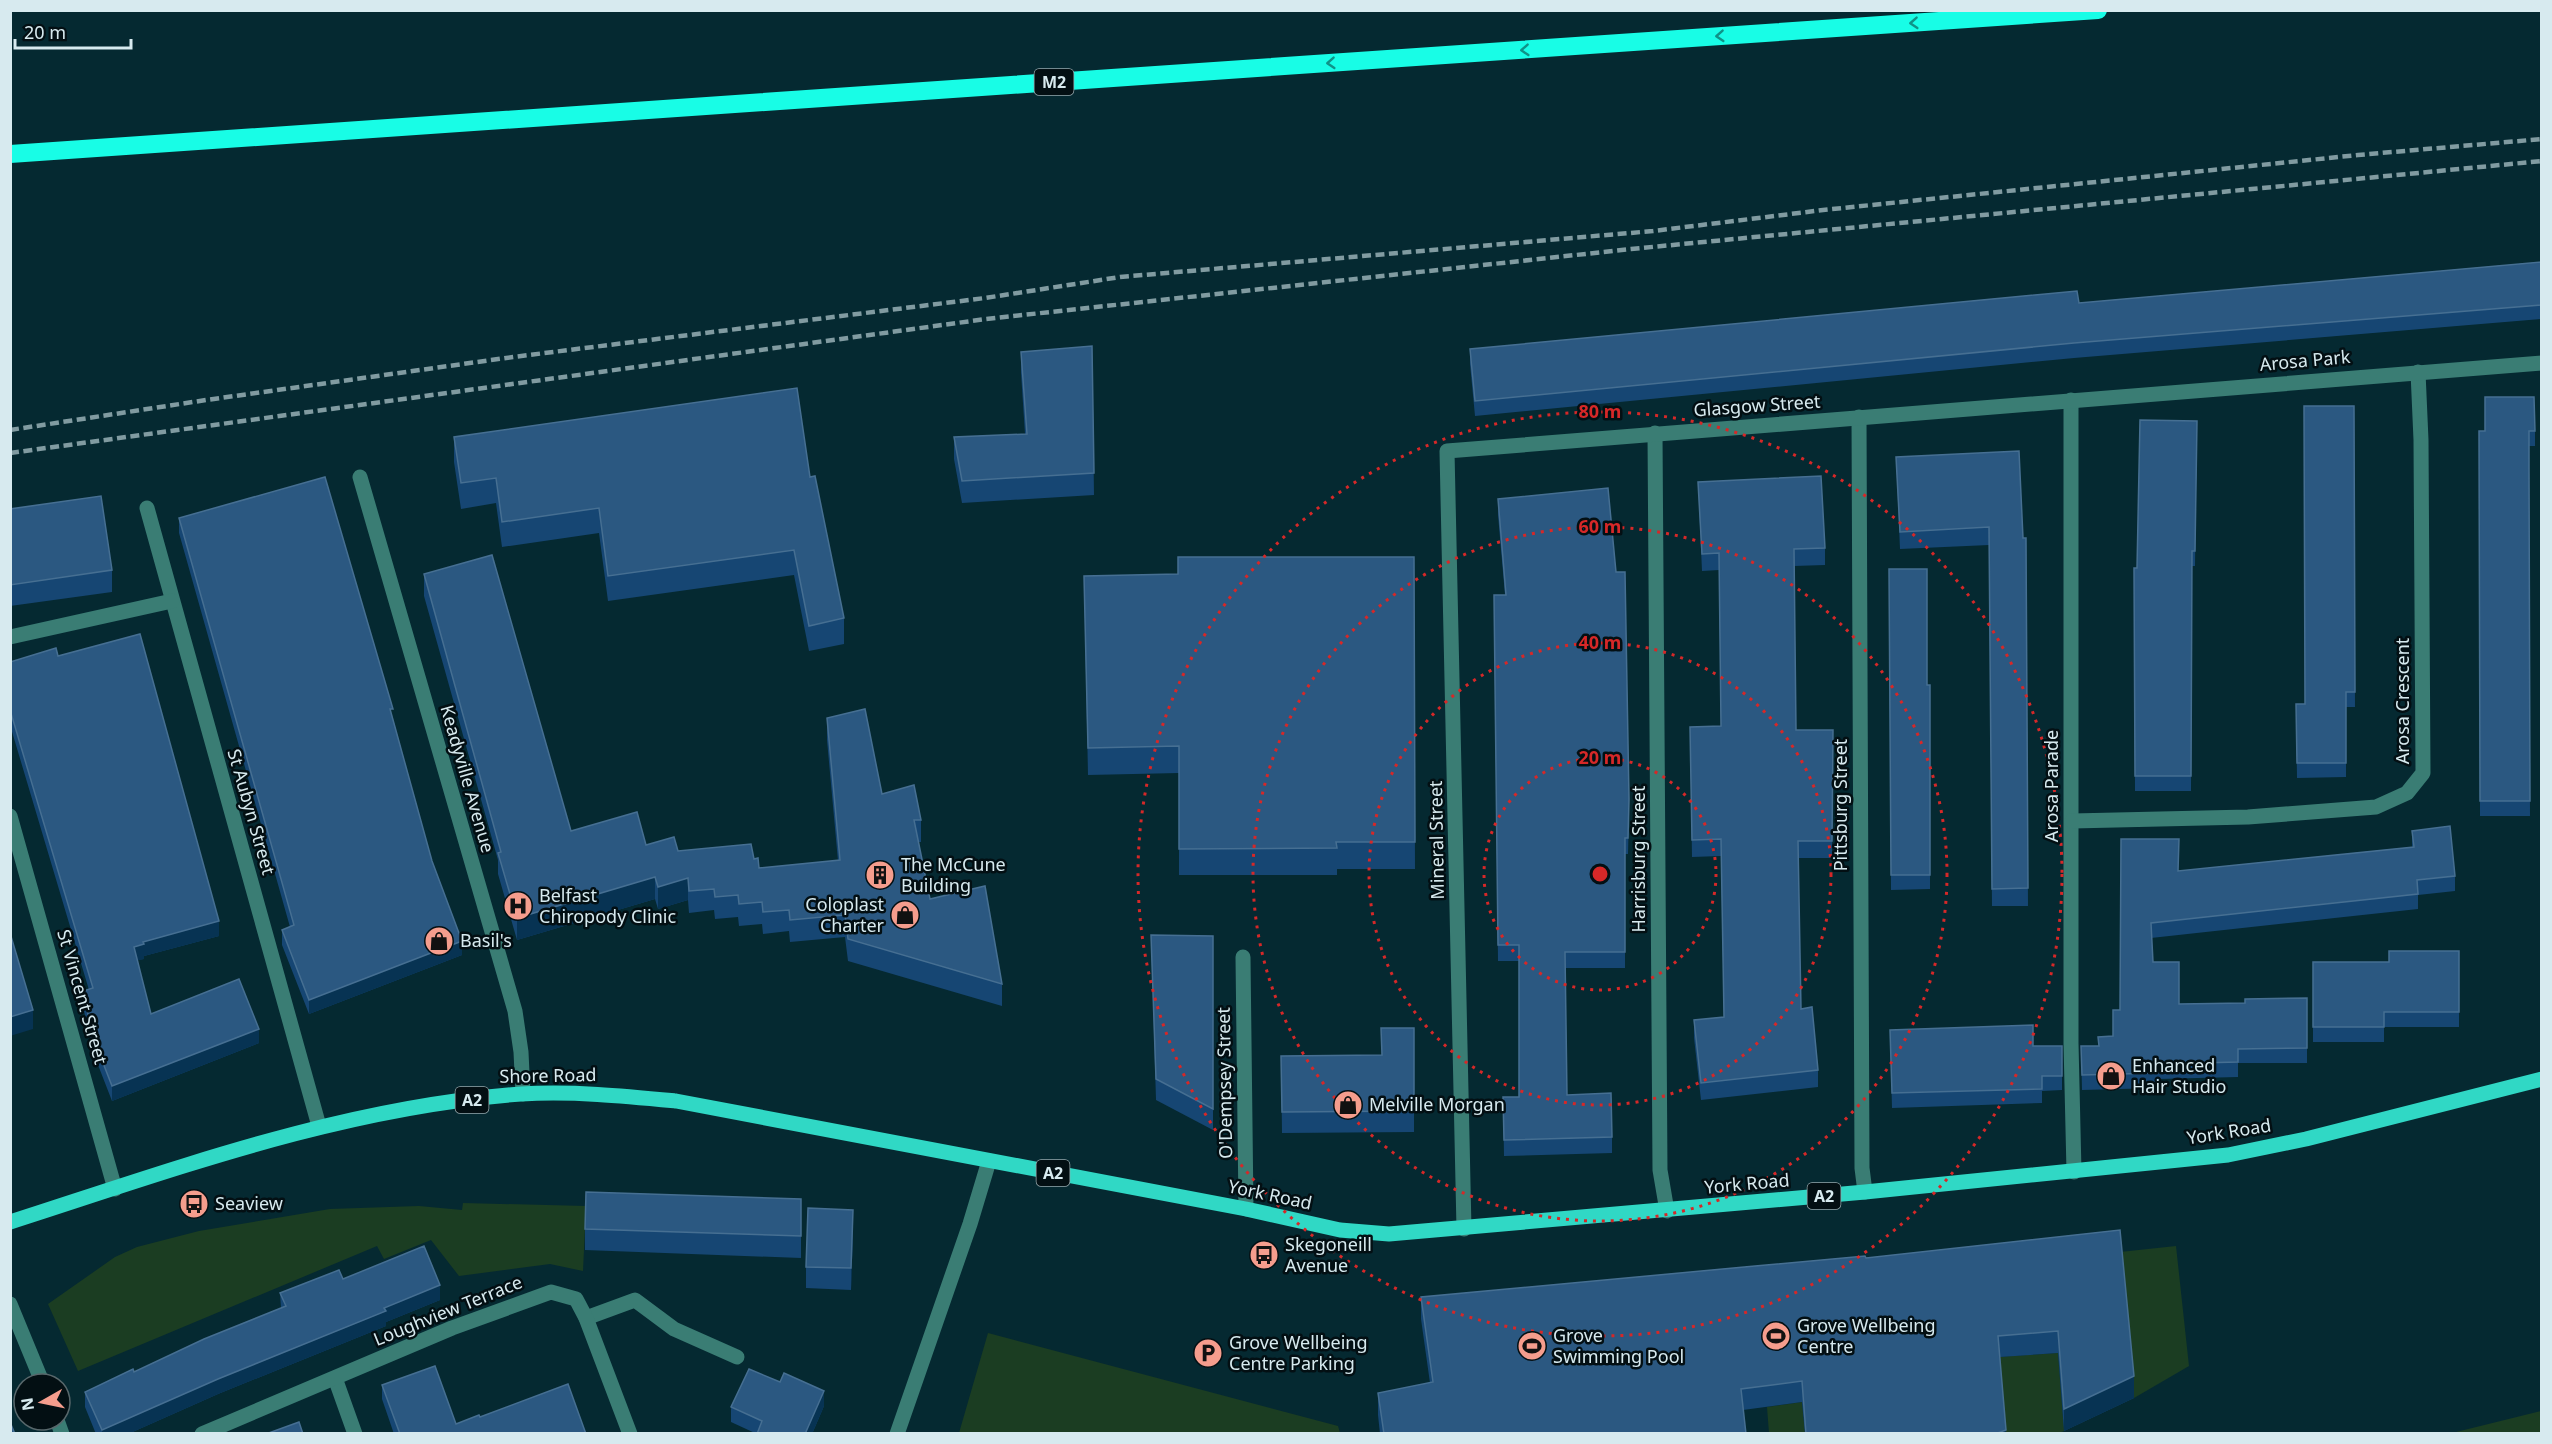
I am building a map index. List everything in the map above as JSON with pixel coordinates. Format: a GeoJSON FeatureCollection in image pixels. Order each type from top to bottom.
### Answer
{"type":"FeatureCollection","features":[{"type":"Feature","properties":{"kind":"highway","name":"M2"},"geometry":{"type":"LineString","coordinates":[[10,154],[2098,10]]}},
{"type":"Feature","properties":{"kind":"main road","name":"York Road"},"geometry":{"type":"LineString","coordinates":[[989,1161],[1246,1209],[1340,1230],[1389,1234],[1667,1211],[2228,1155],[2273,1146],[2541,1079]]}},
{"type":"Feature","properties":{"kind":"main road","name":"Shore Road"},"geometry":{"type":"LineString","coordinates":[[10,1222],[217,1154],[319,1126],[426,1106],[523,1094],[603,1094],[676,1101],[989,1161]]}},
{"type":"Feature","properties":{"kind":"street","name":"Arosa Park"},"geometry":{"type":"LineString","coordinates":[[2071,400],[2541,363]]}},
{"type":"Feature","properties":{"kind":"street","name":"Arosa Crescent"},"geometry":{"type":"LineString","coordinates":[[2072,820],[2248,817],[2376,807],[2407,793],[2423,773],[2421,440],[2418,372]]}},
{"type":"Feature","properties":{"kind":"street","name":"Glasgow Street"},"geometry":{"type":"LineString","coordinates":[[1447,450],[2071,400]]}},
{"type":"Feature","properties":{"kind":"street","name":"Arosa Parade"},"geometry":{"type":"LineString","coordinates":[[2071,400],[2071,1042],[2074,1172]]}},
{"type":"Feature","properties":{"kind":"street","name":"Pittsburg Street"},"geometry":{"type":"LineString","coordinates":[[1859,417],[1862,1167],[1865,1192]]}},
{"type":"Feature","properties":{"kind":"street","name":"Harrisburg Street"},"geometry":{"type":"LineString","coordinates":[[1655,433],[1660,1170],[1667,1211]]}},
{"type":"Feature","properties":{"kind":"street","name":"Mineral Street"},"geometry":{"type":"LineString","coordinates":[[1447,450],[1464,1229]]}},
{"type":"Feature","properties":{"kind":"street","name":"Keadyville Avenue"},"geometry":{"type":"LineString","coordinates":[[360,477],[515,1011],[521,1052],[523,1094]]}},
{"type":"Feature","properties":{"kind":"street","name":"St Aubyn Street"},"geometry":{"type":"LineString","coordinates":[[147,508],[319,1126]]}},
{"type":"Feature","properties":{"kind":"street"},"geometry":{"type":"LineString","coordinates":[[10,637],[172,601]]}},
{"type":"Feature","properties":{"kind":"street","name":"St Vincent Street"},"geometry":{"type":"LineString","coordinates":[[10,816],[115,1189]]}},
{"type":"Feature","properties":{"kind":"street","name":"O'Dempsey Street"},"geometry":{"type":"LineString","coordinates":[[1243,957],[1246,1209]]}},
{"type":"Feature","properties":{"kind":"street"},"geometry":{"type":"LineString","coordinates":[[897,1434],[972,1218],[989,1161]]}},
{"type":"Feature","properties":{"kind":"street","name":"Loughview Terrace"},"geometry":{"type":"LineString","coordinates":[[202,1434],[452,1328],[551,1292],[576,1299],[586,1318],[630,1434]]}},
{"type":"Feature","properties":{"kind":"street"},"geometry":{"type":"LineString","coordinates":[[586,1318],[635,1300],[674,1329],[737,1357]]}},
{"type":"Feature","properties":{"kind":"street"},"geometry":{"type":"LineString","coordinates":[[10,1304],[38,1372]]}},
{"type":"Feature","properties":{"kind":"street"},"geometry":{"type":"LineString","coordinates":[[335,1378],[355,1434]]}},
{"type":"Feature","properties":{"kind":"green space"},"geometry":{"type":"Polygon","coordinates":[[[463,1203],[586,1206],[583,1271],[550,1264],[459,1276],[431,1240],[384,1259],[377,1246],[78,1371],[48,1304],[115,1257],[137,1247],[199,1231],[330,1209],[419,1206],[462,1210],[463,1203]]]}},
{"type":"Feature","properties":{"kind":"green space"},"geometry":{"type":"Polygon","coordinates":[[[2176,1246],[2189,1366],[2134,1398],[2120,1252],[2176,1246]]]}},
{"type":"Feature","properties":{"kind":"green space"},"geometry":{"type":"Polygon","coordinates":[[[988,1333],[1338,1426],[1340,1433],[959,1433],[988,1333]]]}},
{"type":"Feature","properties":{"kind":"green space"},"geometry":{"type":"Polygon","coordinates":[[[2058,1353],[2064,1431],[2057,1434],[2004,1433],[1998,1357],[2058,1353]]]}},
{"type":"Feature","properties":{"kind":"green space"},"geometry":{"type":"Polygon","coordinates":[[[1802,1402],[1805,1433],[1769,1433],[1767,1407],[1802,1402]]]}},
{"type":"Feature","properties":{"kind":"green space"},"geometry":{"type":"Polygon","coordinates":[[[2541,1411],[2541,1433],[2452,1433],[2541,1411]]]}},
{"type":"Feature","properties":{"kind":"building"},"geometry":{"type":"Polygon","coordinates":[[[2541,262],[2541,305],[2074,343],[1475,401],[1470,349],[2077,291],[2079,303],[2541,262]]]}},
{"type":"Feature","properties":{"kind":"building"},"geometry":{"type":"Polygon","coordinates":[[[1092,346],[1094,473],[962,481],[954,437],[1027,434],[1021,352],[1092,346]]]}},
{"type":"Feature","properties":{"kind":"building"},"geometry":{"type":"Polygon","coordinates":[[[797,388],[810,477],[815,476],[844,618],[809,626],[794,550],[608,576],[599,508],[502,522],[496,478],[461,483],[454,437],[797,388]]]}},
{"type":"Feature","properties":{"kind":"building"},"geometry":{"type":"Polygon","coordinates":[[[2485,397],[2534,397],[2535,431],[2529,431],[2530,801],[2480,801],[2479,431],[2485,431],[2485,397]]]}},
{"type":"Feature","properties":{"kind":"building"},"geometry":{"type":"Polygon","coordinates":[[[2304,406],[2354,406],[2355,692],[2346,692],[2346,763],[2297,763],[2296,704],[2305,704],[2304,406]]]}},
{"type":"Feature","properties":{"kind":"building"},"geometry":{"type":"Polygon","coordinates":[[[2140,420],[2197,421],[2195,551],[2192,551],[2191,776],[2135,776],[2134,568],[2137,568],[2140,420]]]}},
{"type":"Feature","properties":{"kind":"building"},"geometry":{"type":"Polygon","coordinates":[[[2019,451],[2023,538],[2026,538],[2028,888],[1992,889],[1989,527],[1900,532],[1896,457],[2019,451]]]}},
{"type":"Feature","properties":{"kind":"building"},"geometry":{"type":"Polygon","coordinates":[[[1821,476],[1825,548],[1794,549],[1796,730],[1833,730],[1832,841],[1798,841],[1801,1009],[1812,1007],[1818,1070],[1701,1083],[1694,1020],[1724,1017],[1721,839],[1692,840],[1690,727],[1721,726],[1719,553],[1702,554],[1698,482],[1821,476]]]}},
{"type":"Feature","properties":{"kind":"building"},"geometry":{"type":"Polygon","coordinates":[[[325,477],[393,709],[390,709],[432,861],[462,941],[309,1000],[282,930],[294,925],[179,518],[325,477]]]}},
{"type":"Feature","properties":{"kind":"building"},"geometry":{"type":"Polygon","coordinates":[[[1608,488],[1616,572],[1625,572],[1629,799],[1628,838],[1625,838],[1625,952],[1565,952],[1567,1095],[1611,1093],[1612,1137],[1504,1140],[1503,1097],[1519,1097],[1519,945],[1498,945],[1494,595],[1506,595],[1498,499],[1608,488]]]}},
{"type":"Feature","properties":{"kind":"building"},"geometry":{"type":"Polygon","coordinates":[[[101,496],[112,570],[10,585],[10,509],[101,496]]]}},
{"type":"Feature","properties":{"kind":"building"},"geometry":{"type":"Polygon","coordinates":[[[492,555],[571,831],[637,812],[646,845],[674,837],[678,851],[751,844],[754,859],[758,858],[759,868],[840,860],[827,718],[865,709],[882,794],[914,785],[921,820],[914,820],[930,899],[985,886],[1002,984],[848,939],[845,915],[790,920],[789,910],[763,912],[762,902],[739,904],[738,895],[715,897],[714,889],[689,891],[688,878],[658,887],[655,877],[517,918],[424,574],[492,555]]]}},
{"type":"Feature","properties":{"kind":"building"},"geometry":{"type":"Polygon","coordinates":[[[1178,557],[1414,557],[1415,842],[1336,842],[1337,848],[1179,849],[1179,746],[1088,748],[1084,576],[1178,574],[1178,557]]]}},
{"type":"Feature","properties":{"kind":"building"},"geometry":{"type":"Polygon","coordinates":[[[1889,569],[1927,569],[1927,685],[1930,685],[1930,875],[1891,875],[1889,569]]]}},
{"type":"Feature","properties":{"kind":"building"},"geometry":{"type":"Polygon","coordinates":[[[140,634],[219,921],[143,942],[144,944],[134,947],[151,1014],[239,979],[259,1029],[112,1086],[93,1037],[83,991],[93,988],[10,710],[10,662],[56,648],[58,656],[140,634]]]}},
{"type":"Feature","properties":{"kind":"building"},"geometry":{"type":"Polygon","coordinates":[[[2450,826],[2455,876],[2417,880],[2418,894],[2151,923],[2153,962],[2179,962],[2179,1004],[2245,1003],[2245,999],[2307,998],[2307,1048],[2238,1049],[2238,1062],[2158,1064],[2158,1073],[2082,1075],[2081,1046],[2099,1046],[2098,1037],[2113,1036],[2113,1010],[2120,1010],[2121,839],[2179,839],[2178,871],[2414,847],[2412,831],[2450,826]]]}},
{"type":"Feature","properties":{"kind":"building"},"geometry":{"type":"Polygon","coordinates":[[[10,933],[33,1010],[10,1017],[10,933]]]}},
{"type":"Feature","properties":{"kind":"building"},"geometry":{"type":"Polygon","coordinates":[[[1151,935],[1213,936],[1213,1109],[1156,1079],[1151,935]]]}},
{"type":"Feature","properties":{"kind":"building"},"geometry":{"type":"Polygon","coordinates":[[[2389,951],[2459,951],[2459,1012],[2384,1012],[2384,1027],[2313,1027],[2313,962],[2389,962],[2389,951]]]}},
{"type":"Feature","properties":{"kind":"building"},"geometry":{"type":"Polygon","coordinates":[[[2033,1025],[2033,1046],[2062,1046],[2062,1076],[2042,1076],[2042,1089],[1892,1093],[1890,1030],[2033,1025]]]}},
{"type":"Feature","properties":{"kind":"building","name":"Melville Morgan"},"geometry":{"type":"Polygon","coordinates":[[[1381,1028],[1414,1028],[1414,1111],[1282,1112],[1281,1056],[1382,1055],[1381,1028]]]}},
{"type":"Feature","properties":{"kind":"building"},"geometry":{"type":"Polygon","coordinates":[[[586,1192],[801,1199],[801,1236],[585,1229],[586,1192]]]}},
{"type":"Feature","properties":{"kind":"building"},"geometry":{"type":"Polygon","coordinates":[[[808,1208],[853,1210],[851,1268],[806,1267],[808,1208]]]}},
{"type":"Feature","properties":{"kind":"building","name":"Grove Wellbeing Centre"},"geometry":{"type":"Polygon","coordinates":[[[2120,1230],[2134,1376],[2064,1409],[2058,1331],[1998,1336],[2006,1430],[1995,1434],[1806,1434],[1802,1381],[1741,1389],[1746,1434],[1384,1434],[1378,1393],[1433,1382],[1421,1297],[1865,1256],[1866,1258],[2120,1230]]]}},
{"type":"Feature","properties":{"kind":"building"},"geometry":{"type":"Polygon","coordinates":[[[424,1246],[440,1285],[384,1308],[386,1311],[218,1379],[102,1430],[85,1392],[133,1369],[134,1372],[204,1339],[286,1306],[280,1293],[339,1270],[343,1279],[424,1246]]]}},
{"type":"Feature","properties":{"kind":"building"},"geometry":{"type":"Polygon","coordinates":[[[435,1366],[456,1424],[568,1384],[586,1434],[400,1434],[382,1385],[435,1366]]]}},
{"type":"Feature","properties":{"kind":"building"},"geometry":{"type":"Polygon","coordinates":[[[749,1369],[780,1382],[784,1373],[824,1391],[805,1434],[757,1434],[762,1421],[731,1407],[749,1369]]]}},
{"type":"Feature","properties":{"kind":"building"},"geometry":{"type":"Polygon","coordinates":[[[10,1422],[12,1432],[15,1434],[10,1434],[10,1422]]]}},
{"type":"Feature","properties":{"kind":"building"},"geometry":{"type":"Polygon","coordinates":[[[299,1422],[303,1434],[266,1434],[299,1422]]]}},
{"type":"Feature","properties":{"kind":"railway"},"geometry":{"type":"LineString","coordinates":[[10,430],[513,357],[985,298],[1120,277],[1653,231],[1823,210],[2358,155],[2542,139]]}},
{"type":"Feature","properties":{"kind":"railway"},"geometry":{"type":"LineString","coordinates":[[10,453],[986,319],[1631,249],[2542,161]]}},
{"type":"Feature","properties":{"kind":"place","name":"The McCune Building"},"geometry":{"type":"Point","coordinates":[880,875]}},
{"type":"Feature","properties":{"kind":"place","name":"Belfast Chiropody Clinic"},"geometry":{"type":"Point","coordinates":[518,906]}},
{"type":"Feature","properties":{"kind":"place","name":"Coloplast Charter"},"geometry":{"type":"Point","coordinates":[905,915]}},
{"type":"Feature","properties":{"kind":"place","name":"Basil's"},"geometry":{"type":"Point","coordinates":[439,941]}},
{"type":"Feature","properties":{"kind":"place","name":"Enhanced Hair Studio"},"geometry":{"type":"Point","coordinates":[2111,1076]}},
{"type":"Feature","properties":{"kind":"place","name":"Melville Morgan"},"geometry":{"type":"Point","coordinates":[1348,1105]}},
{"type":"Feature","properties":{"kind":"place","name":"Seaview"},"geometry":{"type":"Point","coordinates":[194,1204]}},
{"type":"Feature","properties":{"kind":"place","name":"Skegoneill Avenue"},"geometry":{"type":"Point","coordinates":[1264,1255]}},
{"type":"Feature","properties":{"kind":"place","name":"Grove Wellbeing Centre"},"geometry":{"type":"Point","coordinates":[1776,1336]}},
{"type":"Feature","properties":{"kind":"place","name":"Grove Swimming Pool"},"geometry":{"type":"Point","coordinates":[1532,1346]}},
{"type":"Feature","properties":{"kind":"place","name":"Grove Wellbeing Centre Parking"},"geometry":{"type":"Point","coordinates":[1208,1353]}}]}
